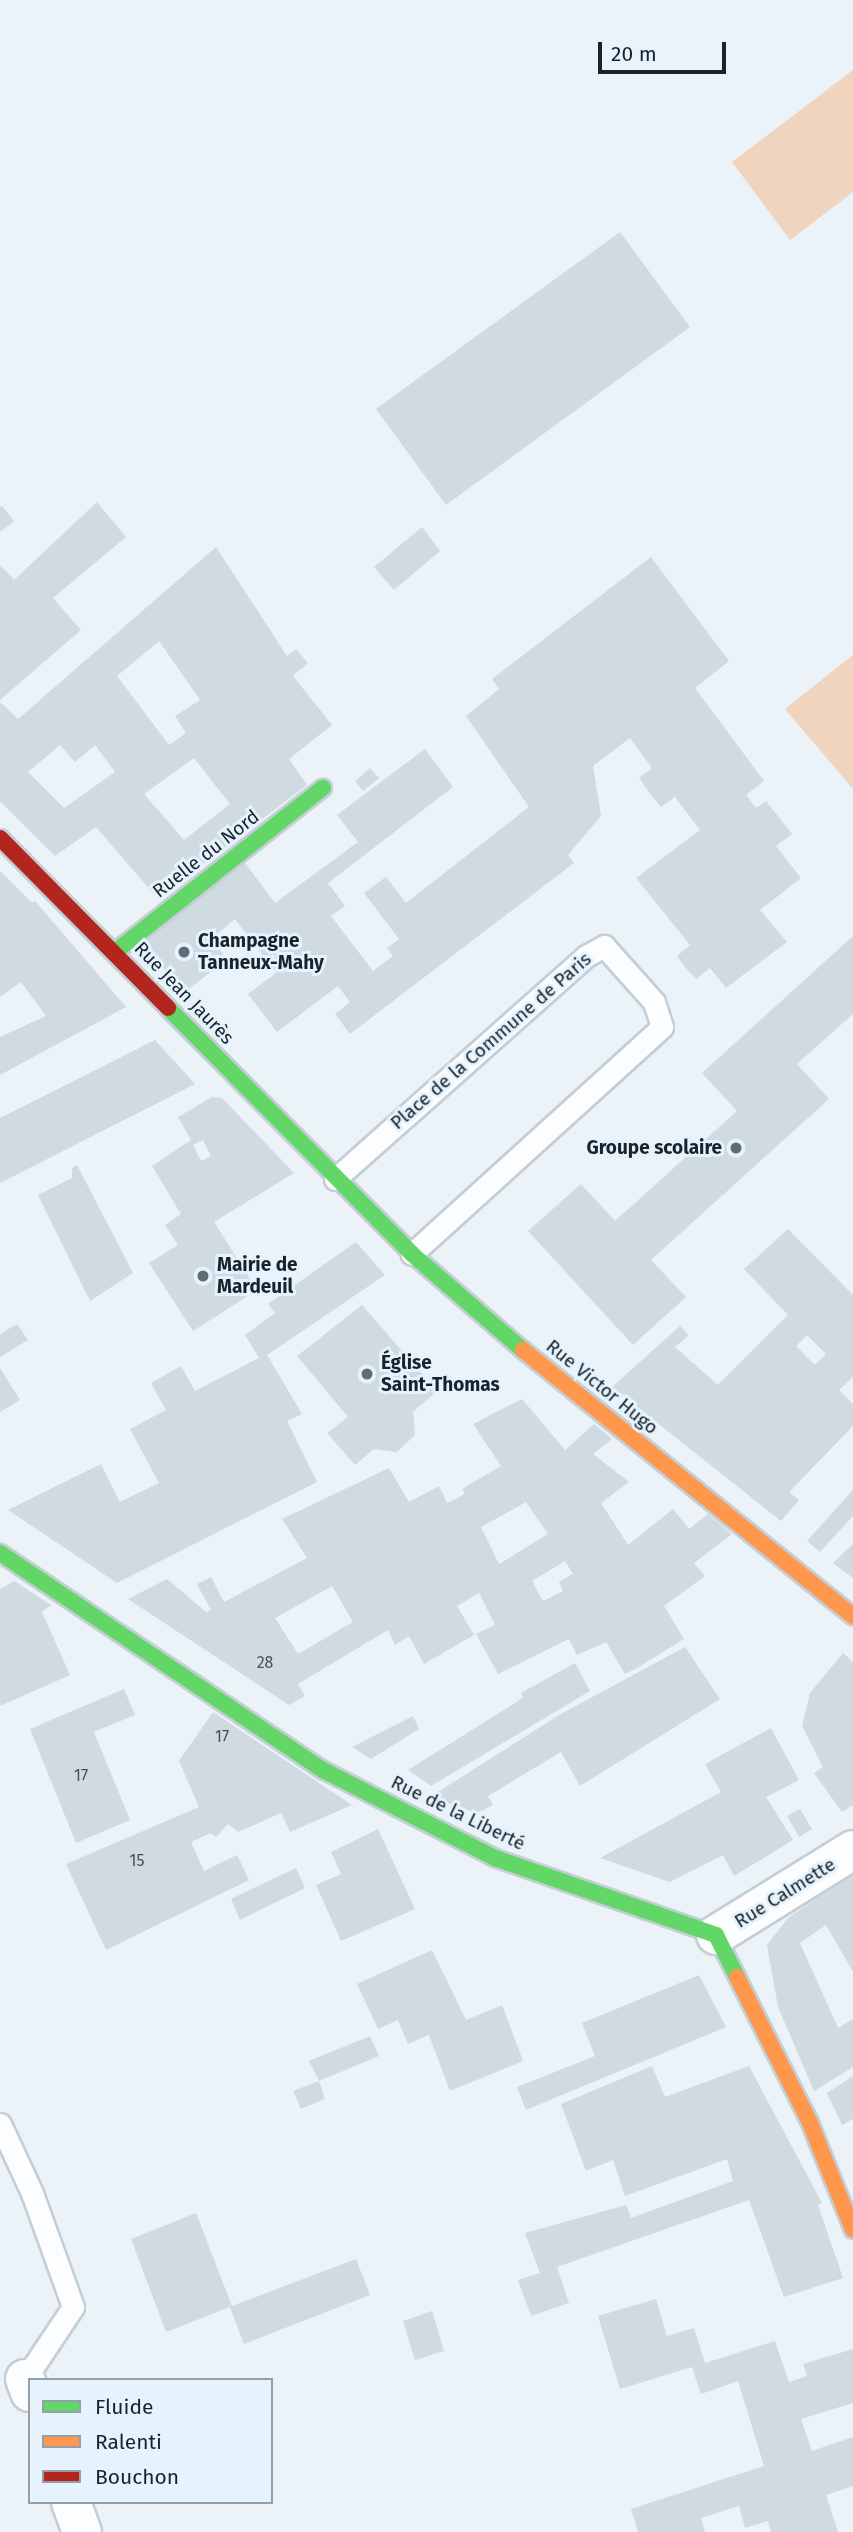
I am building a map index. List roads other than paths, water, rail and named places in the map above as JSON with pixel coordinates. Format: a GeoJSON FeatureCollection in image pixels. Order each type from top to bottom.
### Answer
{"type":"FeatureCollection","features":[{"type":"Feature","properties":{"kind":"street","name":"Ruelle du Nord"},"geometry":{"type":"LineString","coordinates":[[114,952],[323,788]]}},
{"type":"Feature","properties":{"kind":"street","name":"Rue Jean Jaurès"},"geometry":{"type":"LineString","coordinates":[[0,838],[335,1179]]}},
{"type":"Feature","properties":{"kind":"street","name":"Rue Victor Hugo"},"geometry":{"type":"LineString","coordinates":[[335,1179],[412,1254],[543,1367],[853,1616]]}},
{"type":"Feature","properties":{"kind":"street","name":"Rue de la Liberté"},"geometry":{"type":"LineString","coordinates":[[0,1553],[326,1771],[495,1858],[716,1935]]}},
{"type":"Feature","properties":{"kind":"street","name":"Rue Calmette"},"geometry":{"type":"LineString","coordinates":[[716,1935],[853,1850]]}},
{"type":"Feature","properties":{"kind":"street"},"geometry":{"type":"LineString","coordinates":[[716,1935],[810,2123],[853,2230]]}},
{"type":"Feature","properties":{"kind":"street"},"geometry":{"type":"LineString","coordinates":[[72,2504],[82,2532]]}},
{"type":"Feature","properties":{"kind":"lane","name":"Place de la Commune de Paris"},"geometry":{"type":"LineString","coordinates":[[335,1179],[586,956],[604,946],[654,1002],[662,1027],[412,1254]]}},
{"type":"Feature","properties":{"kind":"lane"},"geometry":{"type":"LineString","coordinates":[[0,2124],[32,2193],[73,2307],[31,2378]]}},
{"type":"Feature","properties":{"kind":"place","name":"Champagne Tanneux-Mahy"},"geometry":{"type":"Point","coordinates":[184,952]}},
{"type":"Feature","properties":{"kind":"place","name":"Groupe scolaire"},"geometry":{"type":"Point","coordinates":[736,1148]}},
{"type":"Feature","properties":{"kind":"place","name":"Mairie de Mardeuil"},"geometry":{"type":"Point","coordinates":[203,1276]}},
{"type":"Feature","properties":{"kind":"place","name":"Église Saint-Thomas"},"geometry":{"type":"Point","coordinates":[367,1374]}}]}
